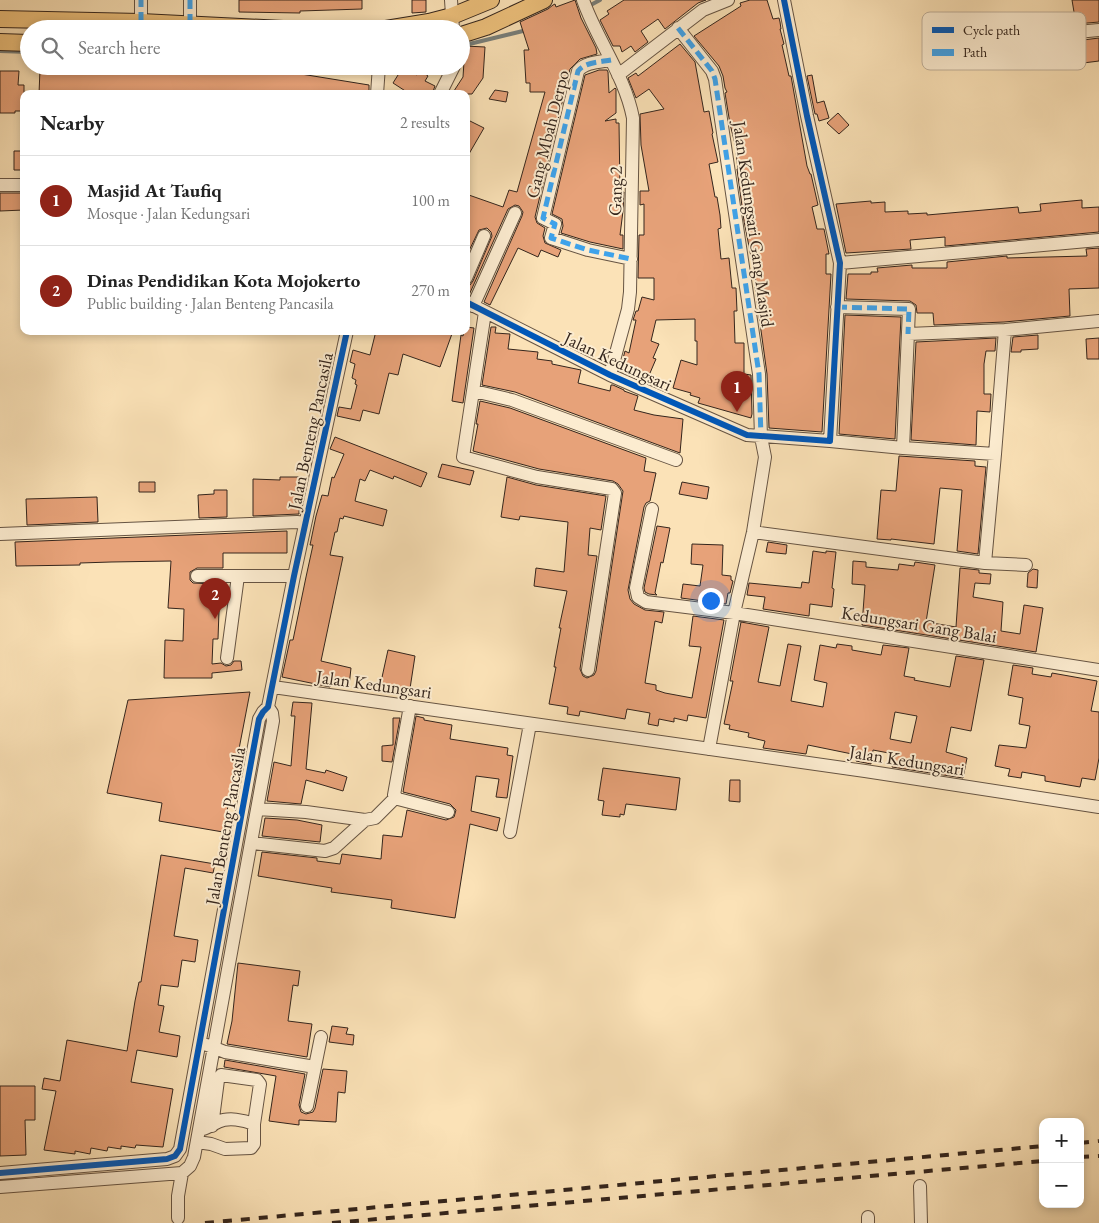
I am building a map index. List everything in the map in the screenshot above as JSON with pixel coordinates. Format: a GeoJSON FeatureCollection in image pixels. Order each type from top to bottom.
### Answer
{"type":"FeatureCollection","features":[{"type":"Feature","properties":{"kind":"main road"},"geometry":{"type":"LineString","coordinates":[[436,20],[491,0]]}},
{"type":"Feature","properties":{"kind":"main road"},"geometry":{"type":"LineString","coordinates":[[470,33],[544,0]]}},
{"type":"Feature","properties":{"kind":"main road"},"geometry":{"type":"LineString","coordinates":[[0,19],[47,20]]}},
{"type":"Feature","properties":{"kind":"main road"},"geometry":{"type":"LineString","coordinates":[[0,42],[20,43]]}},
{"type":"Feature","properties":{"kind":"street"},"geometry":{"type":"LineString","coordinates":[[141,0],[141,20]]}},
{"type":"Feature","properties":{"kind":"street"},"geometry":{"type":"LineString","coordinates":[[190,0],[190,20]]}},
{"type":"Feature","properties":{"kind":"street"},"geometry":{"type":"LineString","coordinates":[[618,75],[703,10],[728,0]]}},
{"type":"Feature","properties":{"kind":"street"},"geometry":{"type":"LineString","coordinates":[[784,0],[807,116],[840,263],[830,441]]}},
{"type":"Feature","properties":{"kind":"street","name":"Gang 2"},"geometry":{"type":"LineString","coordinates":[[585,6],[630,102],[633,118],[631,258],[628,308],[610,375]]}},
{"type":"Feature","properties":{"kind":"street","name":"Jalan Kedungsari Gang Masjid"},"geometry":{"type":"LineString","coordinates":[[678,28],[712,72],[715,79],[759,374],[761,437]]}},
{"type":"Feature","properties":{"kind":"street"},"geometry":{"type":"LineString","coordinates":[[1086,31],[1099,30]]}},
{"type":"Feature","properties":{"kind":"street","name":"Gang Mbah Derpo"},"geometry":{"type":"LineString","coordinates":[[611,60],[586,64],[578,71],[544,218],[555,224],[551,238],[588,250],[631,258]]}},
{"type":"Feature","properties":{"kind":"street"},"geometry":{"type":"LineString","coordinates":[[377,90],[378,75]]}},
{"type":"Feature","properties":{"kind":"street"},"geometry":{"type":"LineString","coordinates":[[442,90],[450,75]]}},
{"type":"Feature","properties":{"kind":"street"},"geometry":{"type":"LineString","coordinates":[[0,185],[20,185]]}},
{"type":"Feature","properties":{"kind":"street"},"geometry":{"type":"LineString","coordinates":[[470,304],[515,214]]}},
{"type":"Feature","properties":{"kind":"street"},"geometry":{"type":"LineString","coordinates":[[470,269],[484,236]]}},
{"type":"Feature","properties":{"kind":"street"},"geometry":{"type":"LineString","coordinates":[[840,263],[1099,240]]}},
{"type":"Feature","properties":{"kind":"street","name":"Jalan Kedungsari"},"geometry":{"type":"LineString","coordinates":[[470,304],[610,375],[747,436],[995,454]]}},
{"type":"Feature","properties":{"kind":"street"},"geometry":{"type":"LineString","coordinates":[[837,307],[909,309],[903,448]]}},
{"type":"Feature","properties":{"kind":"street"},"geometry":{"type":"LineString","coordinates":[[485,312],[463,457],[537,477],[612,489],[614,491],[615,497],[588,670]]}},
{"type":"Feature","properties":{"kind":"street"},"geometry":{"type":"LineString","coordinates":[[908,334],[1005,330],[1099,321]]}},
{"type":"Feature","properties":{"kind":"street"},"geometry":{"type":"LineString","coordinates":[[985,563],[1005,330]]}},
{"type":"Feature","properties":{"kind":"street","name":"Jalan Benteng Pancasila"},"geometry":{"type":"LineString","coordinates":[[0,1173],[167,1159],[175,1156],[180,1149],[259,719],[262,712],[268,707],[273,687],[305,523],[346,335]]}},
{"type":"Feature","properties":{"kind":"street"},"geometry":{"type":"LineString","coordinates":[[474,392],[512,400],[676,460]]}},
{"type":"Feature","properties":{"kind":"street"},"geometry":{"type":"LineString","coordinates":[[709,750],[734,613],[753,532],[764,463],[761,437]]}},
{"type":"Feature","properties":{"kind":"street","name":"Kedungsari Gang Balai"},"geometry":{"type":"LineString","coordinates":[[652,509],[636,588],[638,597],[646,602],[734,613],[1099,670]]}},
{"type":"Feature","properties":{"kind":"street"},"geometry":{"type":"LineString","coordinates":[[0,534],[305,523]]}},
{"type":"Feature","properties":{"kind":"street"},"geometry":{"type":"LineString","coordinates":[[753,532],[985,563],[1026,565]]}},
{"type":"Feature","properties":{"kind":"street"},"geometry":{"type":"LineString","coordinates":[[197,576],[294,576]]}},
{"type":"Feature","properties":{"kind":"street"},"geometry":{"type":"LineString","coordinates":[[227,658],[238,576]]}},
{"type":"Feature","properties":{"kind":"street","name":"Jalan Kedungsari"},"geometry":{"type":"LineString","coordinates":[[273,687],[865,771],[1099,807]]}},
{"type":"Feature","properties":{"kind":"street"},"geometry":{"type":"LineString","coordinates":[[410,706],[394,792],[398,799],[448,812]]}},
{"type":"Feature","properties":{"kind":"street","name":"Jalan Benteng Pancasila"},"geometry":{"type":"LineString","coordinates":[[182,1173],[190,1166],[198,1136],[273,721],[272,713],[268,707]]}},
{"type":"Feature","properties":{"kind":"street"},"geometry":{"type":"LineString","coordinates":[[510,832],[530,724]]}},
{"type":"Feature","properties":{"kind":"street"},"geometry":{"type":"LineString","coordinates":[[256,809],[306,812],[365,820],[375,818],[396,797]]}},
{"type":"Feature","properties":{"kind":"street"},"geometry":{"type":"LineString","coordinates":[[251,843],[325,851],[334,848],[365,820]]}},
{"type":"Feature","properties":{"kind":"street"},"geometry":{"type":"LineString","coordinates":[[225,906],[239,909]]}},
{"type":"Feature","properties":{"kind":"street"},"geometry":{"type":"LineString","coordinates":[[307,1106],[321,1037]]}},
{"type":"Feature","properties":{"kind":"street"},"geometry":{"type":"LineString","coordinates":[[200,1044],[225,1052],[315,1067]]}},
{"type":"Feature","properties":{"kind":"street"},"geometry":{"type":"LineString","coordinates":[[212,1126],[218,1080],[221,1075],[257,1080],[260,1084],[254,1124],[254,1144],[251,1148],[224,1149],[198,1136],[218,1122],[229,1119],[248,1121],[254,1124]]}},
{"type":"Feature","properties":{"kind":"street"},"geometry":{"type":"LineString","coordinates":[[0,1187],[182,1173],[178,1196],[178,1218]]}},
{"type":"Feature","properties":{"kind":"street"},"geometry":{"type":"LineString","coordinates":[[920,1186],[921,1223]]}},
{"type":"Feature","properties":{"kind":"building"},"geometry":{"type":"Polygon","coordinates":[[[239,0],[362,0],[362,9],[300,11],[300,13],[239,12],[239,0]]]}},
{"type":"Feature","properties":{"kind":"building"},"geometry":{"type":"Polygon","coordinates":[[[412,0],[426,0],[426,12],[412,13],[412,0]]]}},
{"type":"Feature","properties":{"kind":"building"},"geometry":{"type":"Polygon","coordinates":[[[575,0],[597,54],[580,59],[570,69],[535,217],[537,223],[545,228],[543,236],[545,243],[561,250],[558,257],[541,250],[538,257],[518,248],[490,305],[484,302],[523,212],[519,206],[515,205],[508,209],[470,293],[470,285],[492,236],[487,228],[479,230],[470,249],[470,195],[503,207],[509,190],[517,192],[545,92],[530,92],[530,83],[526,83],[524,50],[529,50],[520,22],[555,4],[556,7],[575,0]]]}},
{"type":"Feature","properties":{"kind":"building"},"geometry":{"type":"Polygon","coordinates":[[[624,0],[706,0],[698,3],[665,29],[658,19],[641,31],[648,42],[635,52],[631,46],[622,52],[620,46],[613,46],[600,20],[609,14],[607,11],[624,0]]]}},
{"type":"Feature","properties":{"kind":"building"},"geometry":{"type":"Polygon","coordinates":[[[750,0],[767,0],[773,19],[779,18],[784,44],[782,45],[789,76],[791,76],[807,166],[811,174],[818,205],[812,207],[817,229],[824,229],[829,254],[826,254],[826,274],[831,274],[822,432],[769,428],[767,374],[755,287],[757,287],[744,221],[737,169],[737,152],[725,93],[727,92],[719,66],[694,36],[741,6],[740,3],[750,0]]]}},
{"type":"Feature","properties":{"kind":"building"},"geometry":{"type":"Polygon","coordinates":[[[1072,0],[1099,0],[1099,22],[1086,23],[1086,12],[1074,12],[1072,0]]]}},
{"type":"Feature","properties":{"kind":"building"},"geometry":{"type":"Polygon","coordinates":[[[1099,38],[1099,61],[1086,63],[1086,40],[1099,38]]]}},
{"type":"Feature","properties":{"kind":"building"},"geometry":{"type":"Polygon","coordinates":[[[680,44],[695,62],[704,112],[709,111],[718,162],[709,164],[720,215],[721,228],[718,229],[721,259],[729,258],[732,288],[736,288],[737,311],[734,311],[735,343],[744,343],[744,374],[751,375],[751,418],[698,403],[700,398],[690,395],[691,393],[673,388],[681,360],[697,365],[695,319],[656,320],[651,341],[659,344],[653,358],[656,359],[647,380],[637,375],[638,372],[621,366],[625,351],[629,353],[636,320],[633,320],[642,297],[654,300],[654,278],[638,278],[639,235],[644,235],[644,204],[640,205],[640,191],[649,191],[641,145],[640,114],[664,109],[649,89],[636,98],[628,78],[636,73],[638,76],[680,44]]]}},
{"type":"Feature","properties":{"kind":"building"},"geometry":{"type":"Polygon","coordinates":[[[470,46],[485,47],[483,78],[472,94],[470,94],[470,90],[455,90],[463,75],[470,75],[470,46]]]}},
{"type":"Feature","properties":{"kind":"building"},"geometry":{"type":"Polygon","coordinates":[[[599,70],[607,70],[608,72],[609,93],[616,89],[616,113],[605,121],[616,119],[616,123],[619,123],[620,192],[624,192],[620,235],[623,235],[623,249],[561,233],[562,219],[552,214],[585,75],[599,70]]]}},
{"type":"Feature","properties":{"kind":"building"},"geometry":{"type":"Polygon","coordinates":[[[0,71],[19,71],[18,85],[24,85],[24,90],[20,90],[20,111],[0,113],[0,71]]]}},
{"type":"Feature","properties":{"kind":"building"},"geometry":{"type":"Polygon","coordinates":[[[40,75],[307,75],[369,85],[369,90],[39,90],[40,75]]]}},
{"type":"Feature","properties":{"kind":"building"},"geometry":{"type":"Polygon","coordinates":[[[398,75],[427,75],[428,76],[425,81],[435,86],[434,90],[404,90],[393,83],[398,75]]]}},
{"type":"Feature","properties":{"kind":"building"},"geometry":{"type":"Polygon","coordinates":[[[812,75],[817,103],[824,101],[829,118],[819,121],[817,114],[815,114],[807,76],[812,75]]]}},
{"type":"Feature","properties":{"kind":"building"},"geometry":{"type":"Polygon","coordinates":[[[495,90],[508,92],[506,102],[489,99],[495,90]]]}},
{"type":"Feature","properties":{"kind":"building"},"geometry":{"type":"Polygon","coordinates":[[[838,113],[849,125],[839,134],[827,123],[838,113]]]}},
{"type":"Feature","properties":{"kind":"building"},"geometry":{"type":"Polygon","coordinates":[[[470,121],[484,128],[470,152],[470,121]]]}},
{"type":"Feature","properties":{"kind":"building"},"geometry":{"type":"Polygon","coordinates":[[[14,151],[20,151],[20,170],[14,170],[14,151]]]}},
{"type":"Feature","properties":{"kind":"building"},"geometry":{"type":"Polygon","coordinates":[[[0,193],[20,193],[20,210],[0,211],[0,193]]]}},
{"type":"Feature","properties":{"kind":"building"},"geometry":{"type":"Polygon","coordinates":[[[1082,200],[1082,208],[1099,207],[1099,232],[945,246],[945,237],[910,240],[911,249],[846,253],[836,204],[871,201],[871,203],[885,202],[885,212],[908,211],[908,214],[927,213],[927,215],[1018,207],[1019,213],[1041,211],[1040,204],[1082,200]]]}},
{"type":"Feature","properties":{"kind":"building"},"geometry":{"type":"Polygon","coordinates":[[[1099,248],[1099,288],[1069,289],[1070,316],[1004,322],[934,325],[933,313],[917,313],[916,305],[910,301],[846,299],[848,274],[871,274],[871,272],[878,272],[877,268],[912,265],[912,268],[947,268],[947,262],[1007,256],[1007,258],[1087,256],[1086,249],[1099,248]]]}},
{"type":"Feature","properties":{"kind":"building"},"geometry":{"type":"Polygon","coordinates":[[[845,315],[901,317],[895,439],[839,434],[845,315]]]}},
{"type":"Feature","properties":{"kind":"building"},"geometry":{"type":"Polygon","coordinates":[[[491,327],[496,327],[495,333],[510,334],[508,349],[538,352],[537,359],[552,361],[552,364],[581,370],[578,383],[610,391],[611,385],[613,385],[638,396],[634,410],[683,419],[680,453],[515,392],[482,385],[491,327]]]}},
{"type":"Feature","properties":{"kind":"building"},"geometry":{"type":"Polygon","coordinates":[[[470,328],[474,328],[463,403],[452,401],[461,335],[470,335],[470,328]]]}},
{"type":"Feature","properties":{"kind":"building"},"geometry":{"type":"Polygon","coordinates":[[[375,335],[452,335],[440,367],[403,354],[398,375],[389,373],[379,414],[363,410],[360,421],[337,416],[339,407],[351,409],[357,385],[355,384],[356,380],[352,378],[355,364],[350,362],[353,350],[370,355],[375,335]]]}},
{"type":"Feature","properties":{"kind":"building"},"geometry":{"type":"Polygon","coordinates":[[[1038,335],[1038,349],[1011,352],[1013,337],[1038,335]]]}},
{"type":"Feature","properties":{"kind":"building"},"geometry":{"type":"Polygon","coordinates":[[[996,338],[995,351],[986,351],[984,364],[984,394],[991,394],[990,412],[977,411],[976,445],[911,440],[916,342],[996,338]]]}},
{"type":"Feature","properties":{"kind":"building"},"geometry":{"type":"Polygon","coordinates":[[[1099,338],[1099,359],[1087,359],[1086,339],[1099,338]]]}},
{"type":"Feature","properties":{"kind":"building"},"geometry":{"type":"Polygon","coordinates":[[[480,401],[510,408],[646,458],[644,471],[656,473],[650,501],[644,507],[628,590],[630,599],[634,604],[645,610],[664,612],[662,623],[655,621],[645,683],[656,685],[656,690],[665,693],[692,698],[701,647],[689,646],[693,616],[724,620],[706,718],[688,715],[687,721],[674,718],[674,722],[659,719],[658,726],[648,724],[650,713],[627,709],[625,719],[580,711],[579,716],[567,714],[568,707],[549,704],[556,667],[554,667],[561,628],[559,628],[567,591],[534,586],[536,568],[564,572],[568,522],[520,516],[519,520],[501,517],[507,477],[536,485],[606,496],[601,530],[590,528],[588,555],[597,556],[580,669],[583,676],[587,678],[594,675],[596,671],[623,491],[613,481],[539,469],[473,451],[480,401]]]}},
{"type":"Feature","properties":{"kind":"building"},"geometry":{"type":"Polygon","coordinates":[[[335,437],[427,473],[421,487],[394,476],[393,479],[370,470],[365,481],[360,479],[355,501],[387,510],[383,526],[344,516],[343,519],[340,518],[330,555],[343,557],[321,661],[351,668],[349,686],[330,684],[330,687],[282,677],[290,640],[293,640],[313,545],[310,545],[316,516],[322,495],[328,496],[332,477],[334,478],[344,454],[330,449],[335,437]]]}},
{"type":"Feature","properties":{"kind":"building"},"geometry":{"type":"Polygon","coordinates":[[[899,456],[975,461],[975,466],[986,467],[978,554],[957,551],[962,490],[940,488],[934,544],[877,539],[881,490],[896,491],[899,456]]]}},
{"type":"Feature","properties":{"kind":"building"},"geometry":{"type":"Polygon","coordinates":[[[442,464],[474,471],[470,485],[438,477],[442,464]]]}},
{"type":"Feature","properties":{"kind":"building"},"geometry":{"type":"Polygon","coordinates":[[[280,477],[300,477],[299,514],[253,516],[253,479],[280,480],[280,477]]]}},
{"type":"Feature","properties":{"kind":"building"},"geometry":{"type":"Polygon","coordinates":[[[139,482],[155,482],[155,492],[139,492],[139,482]]]}},
{"type":"Feature","properties":{"kind":"building"},"geometry":{"type":"Polygon","coordinates":[[[682,482],[709,487],[707,499],[679,494],[682,482]]]}},
{"type":"Feature","properties":{"kind":"building"},"geometry":{"type":"Polygon","coordinates":[[[214,490],[227,490],[227,517],[199,518],[198,495],[214,494],[214,490]]]}},
{"type":"Feature","properties":{"kind":"building"},"geometry":{"type":"Polygon","coordinates":[[[97,497],[98,522],[27,525],[26,499],[97,497]]]}},
{"type":"Feature","properties":{"kind":"building"},"geometry":{"type":"Polygon","coordinates":[[[657,526],[670,528],[663,563],[661,562],[655,593],[657,595],[645,592],[644,588],[657,526]]]}},
{"type":"Feature","properties":{"kind":"building"},"geometry":{"type":"Polygon","coordinates":[[[287,531],[287,553],[223,553],[223,568],[197,568],[190,572],[190,580],[193,583],[217,584],[215,611],[219,611],[218,639],[213,639],[212,664],[221,663],[226,666],[231,665],[234,661],[241,661],[242,670],[212,673],[212,678],[164,678],[165,640],[183,641],[184,609],[168,608],[171,561],[16,566],[15,542],[287,531]]]}},
{"type":"Feature","properties":{"kind":"building"},"geometry":{"type":"Polygon","coordinates":[[[768,542],[787,545],[786,554],[766,552],[768,542]]]}},
{"type":"Feature","properties":{"kind":"building"},"geometry":{"type":"Polygon","coordinates":[[[692,544],[723,545],[722,575],[731,576],[733,581],[726,604],[681,598],[683,584],[700,586],[703,565],[691,564],[692,544]]]}},
{"type":"Feature","properties":{"kind":"building"},"geometry":{"type":"Polygon","coordinates":[[[813,551],[836,552],[832,607],[810,604],[809,616],[763,609],[765,597],[747,595],[749,583],[801,588],[802,582],[809,583],[813,551]]]}},
{"type":"Feature","properties":{"kind":"building"},"geometry":{"type":"Polygon","coordinates":[[[853,561],[866,562],[866,567],[898,570],[899,564],[914,566],[915,562],[935,565],[926,622],[956,627],[960,568],[979,570],[979,573],[991,574],[990,584],[975,583],[973,597],[1003,602],[1001,631],[1020,634],[1024,605],[1043,608],[1036,652],[862,625],[865,585],[852,584],[853,561]]]}},
{"type":"Feature","properties":{"kind":"building"},"geometry":{"type":"Polygon","coordinates":[[[1033,569],[1038,570],[1037,588],[1027,587],[1028,573],[1033,569]]]}},
{"type":"Feature","properties":{"kind":"building"},"geometry":{"type":"Polygon","coordinates":[[[741,622],[769,627],[758,682],[780,686],[788,644],[801,646],[791,701],[823,707],[827,683],[814,680],[820,645],[836,648],[837,644],[852,646],[852,650],[881,655],[883,645],[909,648],[904,676],[915,678],[914,680],[950,687],[956,656],[984,660],[971,731],[951,727],[946,752],[967,758],[963,778],[892,767],[894,754],[873,750],[871,764],[856,761],[857,755],[808,745],[806,754],[763,748],[765,741],[748,737],[749,733],[729,729],[730,725],[724,724],[733,681],[730,681],[741,622]],[[895,712],[890,739],[911,743],[917,716],[895,712]]]}},
{"type":"Feature","properties":{"kind":"building"},"geometry":{"type":"Polygon","coordinates":[[[388,650],[415,656],[409,695],[379,691],[388,650]]]}},
{"type":"Feature","properties":{"kind":"building"},"geometry":{"type":"Polygon","coordinates":[[[1013,665],[1033,668],[1032,674],[1051,677],[1052,673],[1097,681],[1091,711],[1099,712],[1099,758],[1095,780],[1082,778],[1080,787],[1045,781],[1045,776],[1022,772],[1021,778],[1008,776],[1010,769],[995,766],[999,745],[1026,748],[1030,726],[1019,724],[1023,698],[1008,695],[1013,665]]]}},
{"type":"Feature","properties":{"kind":"building"},"geometry":{"type":"Polygon","coordinates":[[[250,692],[223,832],[159,821],[162,803],[107,793],[128,700],[250,692]]]}},
{"type":"Feature","properties":{"kind":"building"},"geometry":{"type":"Polygon","coordinates":[[[293,702],[312,703],[306,769],[325,773],[326,770],[347,777],[343,791],[306,780],[301,804],[267,801],[274,762],[291,766],[295,716],[291,716],[293,702]]]}},
{"type":"Feature","properties":{"kind":"building"},"geometry":{"type":"Polygon","coordinates":[[[416,716],[424,718],[424,720],[452,725],[450,739],[508,748],[507,755],[513,756],[507,798],[496,797],[499,779],[476,776],[471,811],[500,818],[497,831],[470,824],[455,918],[391,908],[392,900],[331,892],[332,888],[258,876],[262,852],[317,858],[317,861],[340,864],[342,854],[381,859],[383,835],[402,837],[407,810],[446,820],[454,817],[456,810],[450,804],[403,792],[416,716]]]}},
{"type":"Feature","properties":{"kind":"building"},"geometry":{"type":"Polygon","coordinates":[[[393,718],[400,718],[392,762],[382,761],[382,746],[393,745],[393,718]]]}},
{"type":"Feature","properties":{"kind":"building"},"geometry":{"type":"Polygon","coordinates":[[[603,768],[680,778],[676,810],[626,804],[624,815],[620,814],[620,817],[602,815],[604,801],[598,800],[603,768]]]}},
{"type":"Feature","properties":{"kind":"building"},"geometry":{"type":"Polygon","coordinates":[[[730,780],[740,780],[740,802],[729,801],[730,780]]]}},
{"type":"Feature","properties":{"kind":"building"},"geometry":{"type":"Polygon","coordinates":[[[265,818],[297,820],[322,825],[320,842],[262,836],[265,818]]]}},
{"type":"Feature","properties":{"kind":"building"},"geometry":{"type":"Polygon","coordinates":[[[161,855],[215,864],[213,873],[185,868],[174,936],[198,940],[195,962],[182,960],[178,987],[161,985],[158,1005],[164,1006],[159,1032],[180,1036],[177,1057],[137,1050],[131,1082],[173,1089],[163,1147],[136,1145],[135,1148],[121,1146],[121,1149],[108,1147],[107,1151],[91,1148],[90,1154],[75,1151],[75,1154],[44,1150],[56,1091],[42,1089],[44,1078],[60,1081],[67,1040],[127,1051],[135,1001],[139,982],[141,982],[161,855]]]}},
{"type":"Feature","properties":{"kind":"building"},"geometry":{"type":"Polygon","coordinates":[[[238,963],[300,971],[298,986],[293,985],[288,1021],[312,1024],[307,1057],[227,1044],[232,1021],[238,963]]]}},
{"type":"Feature","properties":{"kind":"building"},"geometry":{"type":"Polygon","coordinates":[[[332,1026],[348,1028],[346,1034],[354,1035],[353,1045],[329,1042],[332,1026]]]}},
{"type":"Feature","properties":{"kind":"building"},"geometry":{"type":"Polygon","coordinates":[[[225,1060],[305,1074],[299,1105],[301,1112],[306,1114],[313,1112],[315,1108],[323,1069],[347,1071],[345,1093],[338,1092],[336,1122],[299,1120],[299,1125],[269,1121],[276,1076],[224,1067],[225,1060]]]}},
{"type":"Feature","properties":{"kind":"building"},"geometry":{"type":"Polygon","coordinates":[[[0,1086],[35,1086],[35,1120],[25,1120],[26,1155],[0,1156],[0,1086]]]}},
{"type":"Feature","properties":{"kind":"waterway"},"geometry":{"type":"LineString","coordinates":[[587,7],[600,0]]}},
{"type":"Feature","properties":{"kind":"waterway"},"geometry":{"type":"LineString","coordinates":[[470,44],[527,30]]}},
{"type":"Feature","properties":{"kind":"waterway"},"geometry":{"type":"LineString","coordinates":[[0,51],[20,52]]}},
{"type":"Feature","properties":{"kind":"railway"},"geometry":{"type":"LineString","coordinates":[[1084,1143],[1099,1141]]}},
{"type":"Feature","properties":{"kind":"railway"},"geometry":{"type":"LineString","coordinates":[[205,1223],[1039,1146]]}},
{"type":"Feature","properties":{"kind":"railway"},"geometry":{"type":"LineString","coordinates":[[1084,1157],[1099,1156]]}},
{"type":"Feature","properties":{"kind":"railway"},"geometry":{"type":"LineString","coordinates":[[332,1223],[1039,1161]]}},
{"type":"Feature","properties":{"kind":"marked path"},"geometry":{"type":"LineString","coordinates":[[141,0],[141,20]]}},
{"type":"Feature","properties":{"kind":"marked path"},"geometry":{"type":"LineString","coordinates":[[190,0],[190,20]]}},
{"type":"Feature","properties":{"kind":"marked path"},"geometry":{"type":"LineString","coordinates":[[678,28],[712,71],[715,79],[759,374],[761,437]]}},
{"type":"Feature","properties":{"kind":"marked path"},"geometry":{"type":"LineString","coordinates":[[611,60],[589,64],[578,71],[543,218],[555,224],[551,238],[588,250],[631,259]]}},
{"type":"Feature","properties":{"kind":"marked path"},"geometry":{"type":"LineString","coordinates":[[837,307],[909,309],[908,334]]}},
{"type":"Feature","properties":{"kind":"cycle path"},"geometry":{"type":"LineString","coordinates":[[470,304],[610,375],[747,435],[830,441],[840,263],[807,116],[784,0]]}},
{"type":"Feature","properties":{"kind":"cycle path"},"geometry":{"type":"LineString","coordinates":[[0,1173],[167,1159],[175,1156],[180,1149],[259,719],[268,707],[346,335]]}},
{"type":"Feature","properties":{"kind":"place","name":"Masjid At Taufiq"},"geometry":{"type":"Point","coordinates":[737,412]}},
{"type":"Feature","properties":{"kind":"place","name":"Dinas Pendidikan Kota Mojokerto"},"geometry":{"type":"Point","coordinates":[215,619]}}]}
